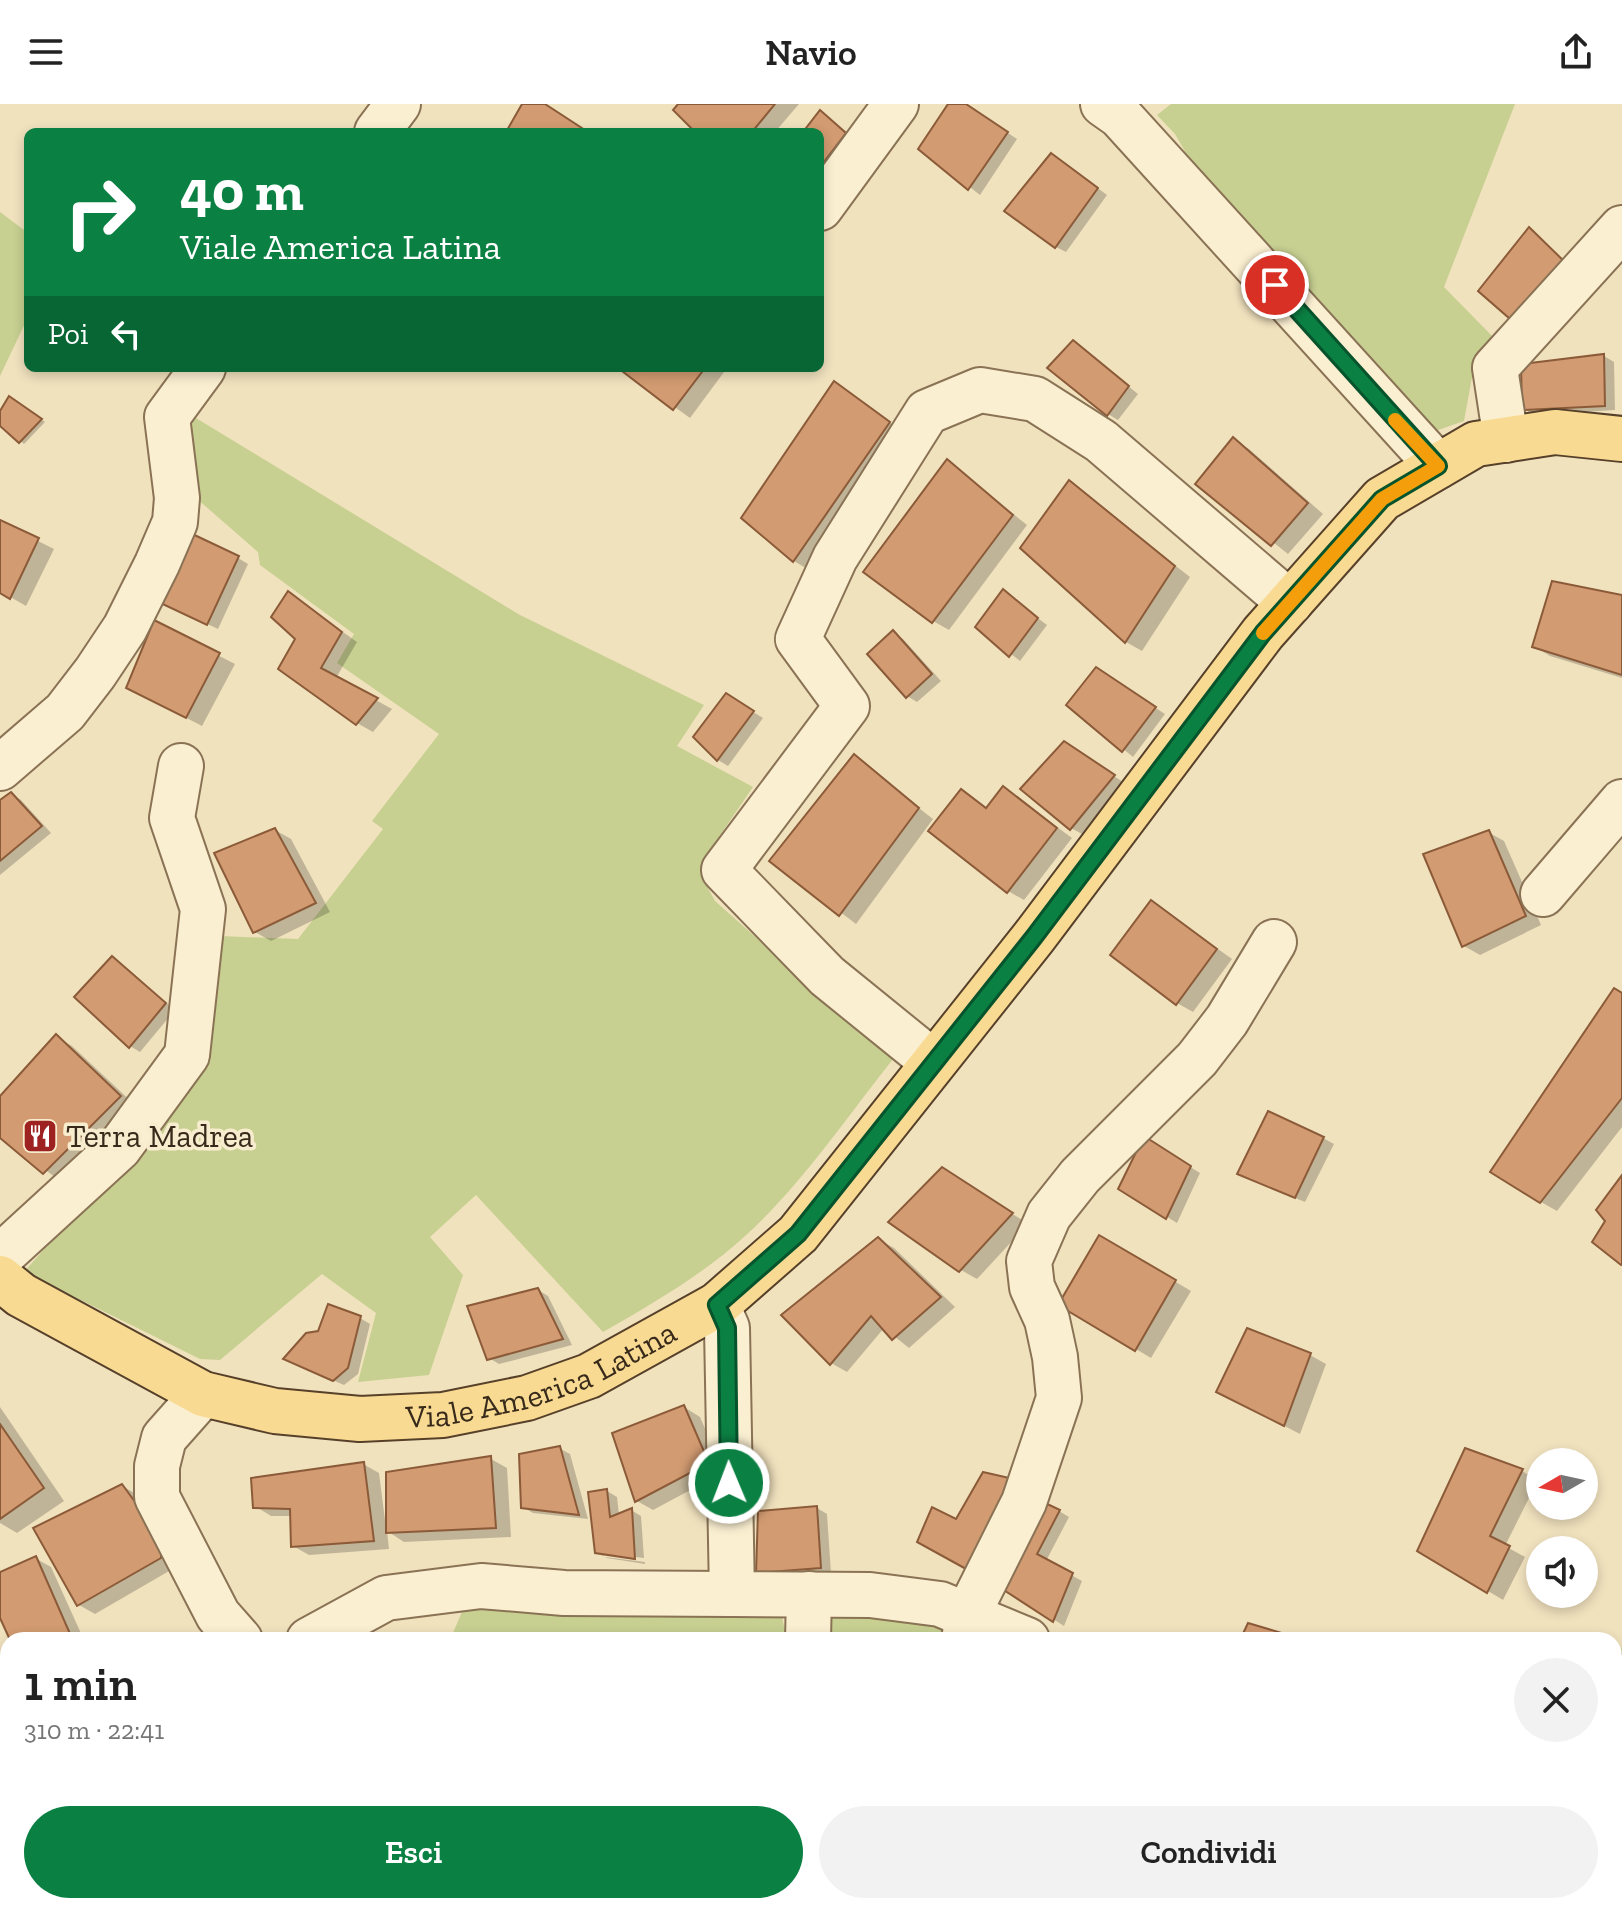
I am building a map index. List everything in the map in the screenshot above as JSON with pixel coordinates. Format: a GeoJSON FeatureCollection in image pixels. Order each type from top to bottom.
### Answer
{"type":"FeatureCollection","features":[{"type":"Feature","properties":{"kind":"main road","name":"Viale America Latina"},"geometry":{"type":"LineString","coordinates":[[0,1278],[21,1295],[203,1394],[275,1411],[332,1416],[443,1415],[527,1398],[589,1376],[717,1305],[798,1234],[1290,603],[1382,499],[1476,444],[1555,432],[1622,439]]}},
{"type":"Feature","properties":{"kind":"street"},"geometry":{"type":"LineString","coordinates":[[380,128],[398,104]]}},
{"type":"Feature","properties":{"kind":"street"},"geometry":{"type":"LineString","coordinates":[[824,203],[896,104]]}},
{"type":"Feature","properties":{"kind":"street"},"geometry":{"type":"LineString","coordinates":[[1103,104],[1120,116],[1438,466]]}},
{"type":"Feature","properties":{"kind":"street"},"geometry":{"type":"LineString","coordinates":[[1506,440],[1495,368],[1622,228]]}},
{"type":"Feature","properties":{"kind":"street"},"geometry":{"type":"LineString","coordinates":[[0,768],[65,712],[125,628],[175,522],[177,498],[167,417],[200,372]]}},
{"type":"Feature","properties":{"kind":"street"},"geometry":{"type":"LineString","coordinates":[[933,1062],[827,976],[724,870],[847,706],[798,639],[835,558],[927,412],[980,390],[1035,399],[1101,441],[1290,603]]}},
{"type":"Feature","properties":{"kind":"street"},"geometry":{"type":"LineString","coordinates":[[0,1257],[119,1148],[187,1055],[203,909],[172,818],[181,766]]}},
{"type":"Feature","properties":{"kind":"street"},"geometry":{"type":"LineString","coordinates":[[1543,894],[1622,802]]}},
{"type":"Feature","properties":{"kind":"street"},"geometry":{"type":"LineString","coordinates":[[966,1627],[1024,1502],[1059,1398],[1047,1320],[1032,1287],[1029,1261],[1049,1215],[1080,1176],[1197,1059],[1227,1020],[1274,942]]}},
{"type":"Feature","properties":{"kind":"street"},"geometry":{"type":"LineString","coordinates":[[717,1305],[727,1328],[732,1594]]}},
{"type":"Feature","properties":{"kind":"street"},"geometry":{"type":"LineString","coordinates":[[203,1394],[164,1438],[157,1466],[157,1497],[218,1615],[233,1632]]}},
{"type":"Feature","properties":{"kind":"street"},"geometry":{"type":"LineString","coordinates":[[324,1632],[386,1598],[481,1586],[564,1593],[870,1595],[940,1604],[966,1627],[989,1632]]}},
{"type":"Feature","properties":{"kind":"street"},"geometry":{"type":"LineString","coordinates":[[808,1632],[809,1594]]}},
{"type":"Feature","properties":{"kind":"green space"},"geometry":{"type":"Polygon","coordinates":[[[1171,104],[1515,104],[1444,287],[1496,340],[1474,366],[1464,421],[1430,433],[1198,174],[1175,134],[1157,115],[1171,104]]]}},
{"type":"Feature","properties":{"kind":"green space"},"geometry":{"type":"Polygon","coordinates":[[[0,212],[24,230],[24,325],[0,376],[0,212]]]}},
{"type":"Feature","properties":{"kind":"green space"},"geometry":{"type":"Polygon","coordinates":[[[186,412],[520,615],[704,705],[677,746],[753,787],[714,844],[704,881],[715,901],[893,1059],[803,1175],[744,1237],[694,1276],[603,1332],[476,1195],[430,1237],[463,1275],[429,1375],[358,1382],[376,1313],[322,1274],[220,1360],[200,1359],[24,1272],[196,1076],[220,936],[298,939],[383,829],[372,821],[439,734],[337,663],[354,634],[260,565],[258,552],[188,491],[186,412]]]}},
{"type":"Feature","properties":{"kind":"green space"},"geometry":{"type":"Polygon","coordinates":[[[467,1600],[782,1617],[785,1632],[453,1632],[467,1600]]]}},
{"type":"Feature","properties":{"kind":"green space"},"geometry":{"type":"Polygon","coordinates":[[[824,1607],[944,1621],[943,1632],[822,1632],[824,1607]]]}},
{"type":"Feature","properties":{"kind":"building"},"geometry":{"type":"Polygon","coordinates":[[[522,104],[545,104],[582,128],[508,128],[522,104]]]}},
{"type":"Feature","properties":{"kind":"building"},"geometry":{"type":"Polygon","coordinates":[[[678,104],[775,104],[755,128],[691,128],[673,110],[678,104]]]}},
{"type":"Feature","properties":{"kind":"building"},"geometry":{"type":"Polygon","coordinates":[[[948,104],[966,104],[1008,132],[968,190],[918,149],[948,104]]]}},
{"type":"Feature","properties":{"kind":"building"},"geometry":{"type":"Polygon","coordinates":[[[820,110],[846,133],[824,162],[824,128],[806,128],[820,110]]]}},
{"type":"Feature","properties":{"kind":"building"},"geometry":{"type":"Polygon","coordinates":[[[1051,153],[1098,188],[1055,248],[1004,211],[1051,153]]]}},
{"type":"Feature","properties":{"kind":"building"},"geometry":{"type":"Polygon","coordinates":[[[1529,227],[1571,268],[1517,325],[1478,291],[1529,227]]]}},
{"type":"Feature","properties":{"kind":"building"},"geometry":{"type":"Polygon","coordinates":[[[1073,340],[1129,386],[1107,416],[1047,368],[1073,340]]]}},
{"type":"Feature","properties":{"kind":"building"},"geometry":{"type":"Polygon","coordinates":[[[1604,354],[1605,406],[1522,410],[1521,364],[1604,354]]]}},
{"type":"Feature","properties":{"kind":"building"},"geometry":{"type":"Polygon","coordinates":[[[623,372],[702,372],[673,410],[623,372]]]}},
{"type":"Feature","properties":{"kind":"building"},"geometry":{"type":"Polygon","coordinates":[[[834,381],[890,422],[793,562],[741,518],[834,381]]]}},
{"type":"Feature","properties":{"kind":"building"},"geometry":{"type":"Polygon","coordinates":[[[9,396],[42,419],[19,443],[0,426],[0,411],[9,396]]]}},
{"type":"Feature","properties":{"kind":"building"},"geometry":{"type":"Polygon","coordinates":[[[1233,437],[1308,503],[1271,546],[1195,484],[1233,437]]]}},
{"type":"Feature","properties":{"kind":"building"},"geometry":{"type":"Polygon","coordinates":[[[947,459],[1013,515],[932,623],[863,572],[947,459]]]}},
{"type":"Feature","properties":{"kind":"building"},"geometry":{"type":"Polygon","coordinates":[[[1069,480],[1175,566],[1125,643],[1020,548],[1069,480]]]}},
{"type":"Feature","properties":{"kind":"building"},"geometry":{"type":"Polygon","coordinates":[[[0,520],[39,538],[10,599],[0,593],[0,520]]]}},
{"type":"Feature","properties":{"kind":"building"},"geometry":{"type":"Polygon","coordinates":[[[186,531],[239,556],[207,625],[152,599],[186,531]]]}},
{"type":"Feature","properties":{"kind":"building"},"geometry":{"type":"Polygon","coordinates":[[[1552,581],[1622,595],[1622,675],[1532,647],[1552,581]]]}},
{"type":"Feature","properties":{"kind":"building"},"geometry":{"type":"Polygon","coordinates":[[[1003,589],[1038,618],[1009,657],[975,627],[1003,589]]]}},
{"type":"Feature","properties":{"kind":"building"},"geometry":{"type":"Polygon","coordinates":[[[288,591],[342,632],[321,668],[378,698],[356,725],[278,669],[295,639],[271,617],[288,591]]]}},
{"type":"Feature","properties":{"kind":"building"},"geometry":{"type":"Polygon","coordinates":[[[154,620],[220,653],[186,718],[126,688],[154,620]]]}},
{"type":"Feature","properties":{"kind":"building"},"geometry":{"type":"Polygon","coordinates":[[[893,630],[932,674],[906,698],[867,654],[893,630]]]}},
{"type":"Feature","properties":{"kind":"building"},"geometry":{"type":"Polygon","coordinates":[[[1096,667],[1156,707],[1122,752],[1066,705],[1096,667]]]}},
{"type":"Feature","properties":{"kind":"building"},"geometry":{"type":"Polygon","coordinates":[[[726,693],[754,711],[717,761],[693,737],[726,693]]]}},
{"type":"Feature","properties":{"kind":"building"},"geometry":{"type":"Polygon","coordinates":[[[1064,741],[1115,775],[1070,830],[1020,789],[1064,741]]]}},
{"type":"Feature","properties":{"kind":"building"},"geometry":{"type":"Polygon","coordinates":[[[854,754],[919,808],[839,916],[769,861],[854,754]]]}},
{"type":"Feature","properties":{"kind":"building"},"geometry":{"type":"Polygon","coordinates":[[[1003,786],[1057,828],[1007,893],[928,831],[961,789],[986,808],[1003,786]]]}},
{"type":"Feature","properties":{"kind":"building"},"geometry":{"type":"Polygon","coordinates":[[[11,792],[42,826],[0,861],[0,800],[11,792]]]}},
{"type":"Feature","properties":{"kind":"building"},"geometry":{"type":"Polygon","coordinates":[[[275,828],[316,903],[253,933],[214,853],[275,828]]]}},
{"type":"Feature","properties":{"kind":"building"},"geometry":{"type":"Polygon","coordinates":[[[1489,830],[1526,916],[1462,947],[1423,854],[1489,830]]]}},
{"type":"Feature","properties":{"kind":"building"},"geometry":{"type":"Polygon","coordinates":[[[1151,900],[1217,949],[1176,1005],[1110,955],[1151,900]]]}},
{"type":"Feature","properties":{"kind":"building"},"geometry":{"type":"Polygon","coordinates":[[[112,956],[166,1003],[129,1048],[74,997],[112,956]]]}},
{"type":"Feature","properties":{"kind":"building"},"geometry":{"type":"Polygon","coordinates":[[[1614,988],[1622,993],[1622,1098],[1540,1203],[1490,1172],[1614,988]]]}},
{"type":"Feature","properties":{"kind":"building"},"geometry":{"type":"Polygon","coordinates":[[[56,1034],[121,1096],[43,1174],[0,1138],[0,1096],[56,1034]]]}},
{"type":"Feature","properties":{"kind":"building"},"geometry":{"type":"Polygon","coordinates":[[[1268,1111],[1324,1137],[1295,1198],[1237,1174],[1268,1111]]]}},
{"type":"Feature","properties":{"kind":"building"},"geometry":{"type":"Polygon","coordinates":[[[1144,1136],[1191,1166],[1166,1219],[1118,1189],[1144,1136]]]}},
{"type":"Feature","properties":{"kind":"building"},"geometry":{"type":"Polygon","coordinates":[[[942,1167],[1013,1213],[959,1272],[888,1222],[942,1167]]]}},
{"type":"Feature","properties":{"kind":"building"},"geometry":{"type":"Polygon","coordinates":[[[1622,1175],[1621,1265],[1592,1242],[1605,1221],[1596,1210],[1622,1175]]]}},
{"type":"Feature","properties":{"kind":"building"},"geometry":{"type":"Polygon","coordinates":[[[1099,1235],[1176,1280],[1135,1351],[1058,1305],[1099,1235]]]}},
{"type":"Feature","properties":{"kind":"building"},"geometry":{"type":"Polygon","coordinates":[[[878,1237],[941,1297],[892,1340],[871,1316],[830,1365],[781,1315],[878,1237]]]}},
{"type":"Feature","properties":{"kind":"building"},"geometry":{"type":"Polygon","coordinates":[[[538,1288],[563,1339],[487,1360],[467,1306],[538,1288]]]}},
{"type":"Feature","properties":{"kind":"building"},"geometry":{"type":"Polygon","coordinates":[[[328,1304],[361,1316],[348,1368],[333,1381],[283,1359],[306,1333],[318,1331],[328,1304]]]}},
{"type":"Feature","properties":{"kind":"building"},"geometry":{"type":"Polygon","coordinates":[[[1247,1328],[1311,1353],[1284,1426],[1216,1392],[1247,1328]]]}},
{"type":"Feature","properties":{"kind":"building"},"geometry":{"type":"Polygon","coordinates":[[[684,1405],[709,1463],[635,1502],[612,1433],[684,1405]]]}},
{"type":"Feature","properties":{"kind":"building"},"geometry":{"type":"Polygon","coordinates":[[[0,1424],[44,1488],[0,1519],[0,1424]]]}},
{"type":"Feature","properties":{"kind":"building"},"geometry":{"type":"Polygon","coordinates":[[[560,1446],[579,1515],[521,1508],[519,1454],[560,1446]]]}},
{"type":"Feature","properties":{"kind":"building"},"geometry":{"type":"Polygon","coordinates":[[[1465,1448],[1523,1469],[1490,1536],[1510,1546],[1487,1593],[1417,1551],[1465,1448]]]}},
{"type":"Feature","properties":{"kind":"building"},"geometry":{"type":"Polygon","coordinates":[[[491,1456],[496,1528],[386,1533],[386,1472],[491,1456]]]}},
{"type":"Feature","properties":{"kind":"building"},"geometry":{"type":"Polygon","coordinates":[[[364,1462],[374,1541],[291,1547],[290,1509],[253,1508],[251,1478],[364,1462]]]}},
{"type":"Feature","properties":{"kind":"building"},"geometry":{"type":"Polygon","coordinates":[[[983,1472],[1022,1481],[977,1575],[917,1542],[932,1507],[956,1519],[983,1472]]]}},
{"type":"Feature","properties":{"kind":"building"},"geometry":{"type":"Polygon","coordinates":[[[122,1484],[162,1539],[161,1558],[77,1606],[33,1528],[122,1484]]]}},
{"type":"Feature","properties":{"kind":"building"},"geometry":{"type":"Polygon","coordinates":[[[607,1489],[610,1517],[632,1508],[635,1559],[595,1553],[588,1492],[607,1489]]]}},
{"type":"Feature","properties":{"kind":"building"},"geometry":{"type":"Polygon","coordinates":[[[1043,1502],[1060,1510],[1037,1554],[1073,1573],[1053,1622],[996,1585],[1043,1502]]]}},
{"type":"Feature","properties":{"kind":"building"},"geometry":{"type":"Polygon","coordinates":[[[817,1506],[821,1568],[756,1573],[758,1511],[817,1506]]]}},
{"type":"Feature","properties":{"kind":"building"},"geometry":{"type":"Polygon","coordinates":[[[36,1556],[69,1632],[6,1632],[0,1618],[0,1572],[36,1556]]]}},
{"type":"Feature","properties":{"kind":"building"},"geometry":{"type":"Polygon","coordinates":[[[1248,1623],[1278,1632],[1244,1632],[1248,1623]]]}},
{"type":"Feature","properties":{"kind":"slow traffic"},"geometry":{"type":"LineString","coordinates":[[1263,633],[1382,499],[1438,466],[1395,420]]}},
{"type":"Feature","properties":{"kind":"place","name":"Terra Madrea"},"geometry":{"type":"Point","coordinates":[40,1136]}},
{"type":"Feature","properties":{"kind":"route"},"geometry":{"type":"LineString","coordinates":[[729,1483],[727,1328],[717,1305],[798,1234],[1034,937],[1263,633],[1382,499],[1438,466],[1275,285]]}}]}
